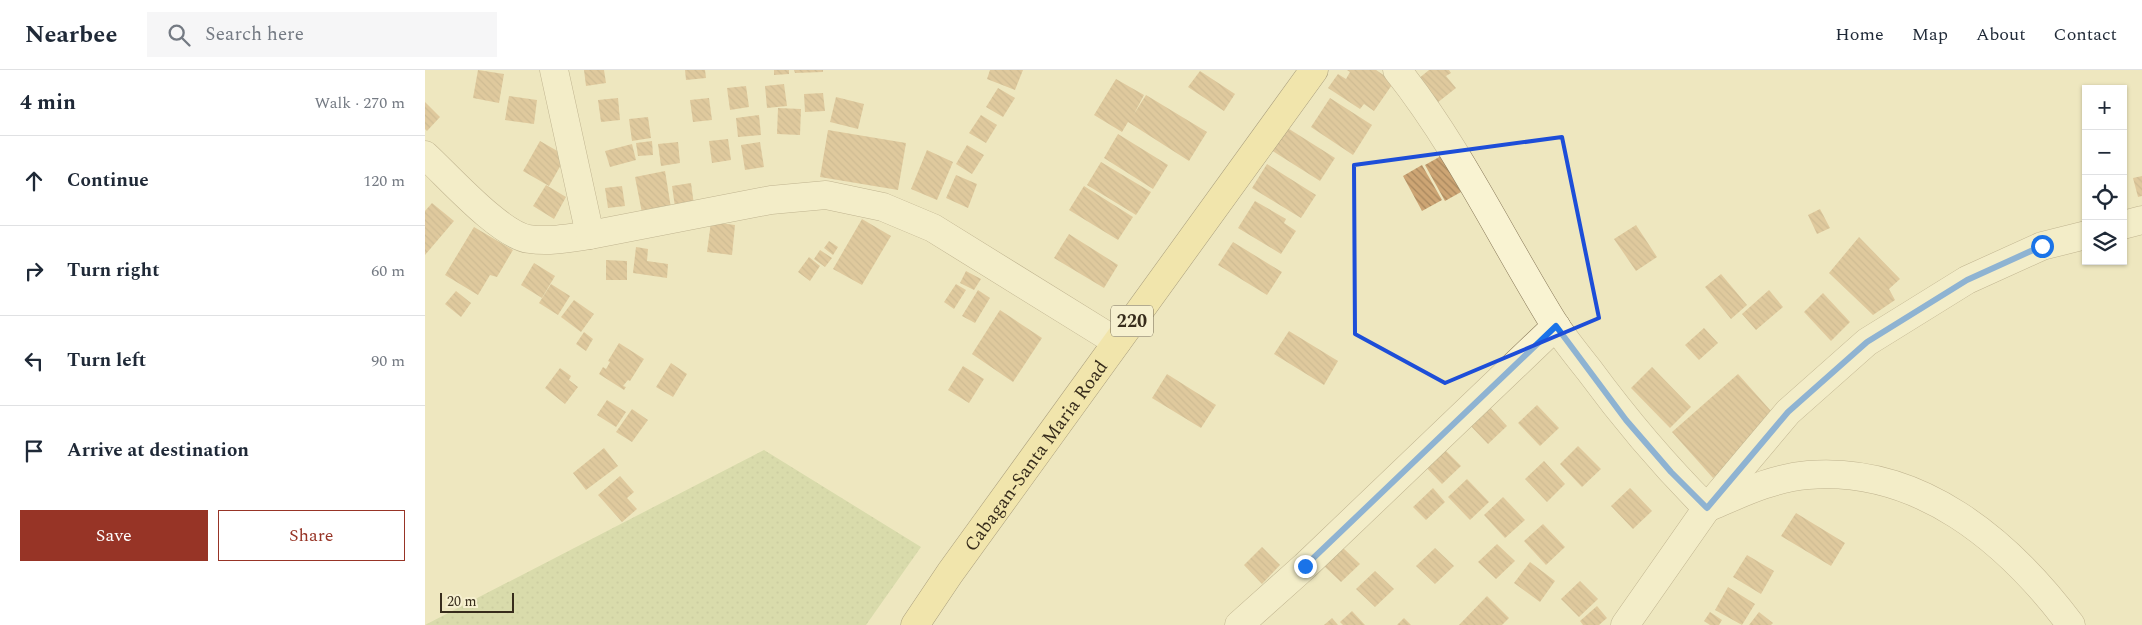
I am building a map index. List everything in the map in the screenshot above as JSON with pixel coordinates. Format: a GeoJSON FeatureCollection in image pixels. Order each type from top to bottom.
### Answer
{"type":"FeatureCollection","features":[{"type":"Feature","properties":{"kind":"main road","name":"Cabagan-Santa Maria Road"},"geometry":{"type":"LineString","coordinates":[[915,625],[950,572],[1314,70]]}},
{"type":"Feature","properties":{"kind":"street"},"geometry":{"type":"LineString","coordinates":[[554,70],[591,235]]}},
{"type":"Feature","properties":{"kind":"street"},"geometry":{"type":"LineString","coordinates":[[1397,70],[1413,90],[1444,137],[1556,326],[1626,420],[1671,472],[1707,508]]}},
{"type":"Feature","properties":{"kind":"street"},"geometry":{"type":"LineString","coordinates":[[425,155],[501,226],[527,239],[553,240],[591,235],[771,200],[826,195],[883,207],[933,228],[1117,342]]}},
{"type":"Feature","properties":{"kind":"street"},"geometry":{"type":"LineString","coordinates":[[2127,224],[2142,220]]}},
{"type":"Feature","properties":{"kind":"street"},"geometry":{"type":"LineString","coordinates":[[1625,625],[1707,508],[1788,412],[1867,342],[1967,280],[2042,246],[2082,236]]}},
{"type":"Feature","properties":{"kind":"street"},"geometry":{"type":"LineString","coordinates":[[1239,625],[1305,566],[1556,326]]}},
{"type":"Feature","properties":{"kind":"street"},"geometry":{"type":"LineString","coordinates":[[1707,508],[1759,485],[1807,475],[1849,475],[1900,486],[1949,509],[1999,545],[2045,590],[2071,625]]}},
{"type":"Feature","properties":{"kind":"highlighted area"},"geometry":{"type":"Polygon","coordinates":[[[1562,137],[1599,318],[1445,383],[1355,334],[1354,165],[1562,137]]]}},
{"type":"Feature","properties":{"kind":"green space"},"geometry":{"type":"Polygon","coordinates":[[[764,450],[921,547],[866,625],[425,625],[764,450]]]}},
{"type":"Feature","properties":{"kind":"building"},"geometry":{"type":"Polygon","coordinates":[[[478,70],[504,74],[499,103],[473,98],[478,70]]]}},
{"type":"Feature","properties":{"kind":"building"},"geometry":{"type":"Polygon","coordinates":[[[584,70],[604,70],[606,83],[586,86],[584,70]]]}},
{"type":"Feature","properties":{"kind":"building"},"geometry":{"type":"Polygon","coordinates":[[[685,70],[705,70],[706,78],[686,80],[685,70]]]}},
{"type":"Feature","properties":{"kind":"building"},"geometry":{"type":"Polygon","coordinates":[[[774,70],[789,70],[789,74],[774,75],[774,70]]]}},
{"type":"Feature","properties":{"kind":"building"},"geometry":{"type":"Polygon","coordinates":[[[794,70],[823,70],[823,72],[795,73],[794,70]]]}},
{"type":"Feature","properties":{"kind":"building"},"geometry":{"type":"Polygon","coordinates":[[[990,70],[1023,70],[1015,90],[987,79],[990,70]]]}},
{"type":"Feature","properties":{"kind":"building"},"geometry":{"type":"Polygon","coordinates":[[[1347,70],[1376,70],[1394,82],[1374,111],[1364,104],[1360,109],[1328,88],[1338,74],[1346,79],[1350,72],[1347,70]]]}},
{"type":"Feature","properties":{"kind":"building"},"geometry":{"type":"Polygon","coordinates":[[[1429,70],[1449,70],[1451,73],[1446,76],[1456,88],[1437,103],[1418,79],[1429,70]]]}},
{"type":"Feature","properties":{"kind":"building"},"geometry":{"type":"Polygon","coordinates":[[[1200,71],[1235,94],[1224,111],[1188,87],[1200,71]]]}},
{"type":"Feature","properties":{"kind":"building"},"geometry":{"type":"Polygon","coordinates":[[[1116,79],[1144,95],[1134,114],[1146,95],[1207,132],[1189,161],[1128,122],[1122,132],[1094,115],[1116,79]]]}},
{"type":"Feature","properties":{"kind":"building"},"geometry":{"type":"Polygon","coordinates":[[[784,84],[787,106],[767,108],[765,86],[784,84]]]}},
{"type":"Feature","properties":{"kind":"building"},"geometry":{"type":"Polygon","coordinates":[[[746,86],[749,107],[730,110],[727,88],[746,86]]]}},
{"type":"Feature","properties":{"kind":"building"},"geometry":{"type":"Polygon","coordinates":[[[998,88],[1015,98],[1003,117],[986,107],[998,88]]]}},
{"type":"Feature","properties":{"kind":"building"},"geometry":{"type":"Polygon","coordinates":[[[823,93],[825,111],[805,112],[804,94],[823,93]]]}},
{"type":"Feature","properties":{"kind":"building"},"geometry":{"type":"Polygon","coordinates":[[[509,96],[537,100],[534,124],[505,120],[509,96]]]}},
{"type":"Feature","properties":{"kind":"building"},"geometry":{"type":"Polygon","coordinates":[[[836,97],[864,104],[858,129],[830,122],[836,97]]]}},
{"type":"Feature","properties":{"kind":"building"},"geometry":{"type":"Polygon","coordinates":[[[618,98],[620,120],[601,122],[598,100],[618,98]]]}},
{"type":"Feature","properties":{"kind":"building"},"geometry":{"type":"Polygon","coordinates":[[[709,98],[712,120],[693,122],[690,100],[709,98]]]}},
{"type":"Feature","properties":{"kind":"building"},"geometry":{"type":"Polygon","coordinates":[[[1330,98],[1372,125],[1353,155],[1311,127],[1330,98]]]}},
{"type":"Feature","properties":{"kind":"building"},"geometry":{"type":"Polygon","coordinates":[[[425,102],[440,117],[427,131],[425,129],[425,102]]]}},
{"type":"Feature","properties":{"kind":"building"},"geometry":{"type":"Polygon","coordinates":[[[778,108],[801,109],[800,135],[777,134],[778,108]]]}},
{"type":"Feature","properties":{"kind":"building"},"geometry":{"type":"Polygon","coordinates":[[[759,115],[761,135],[738,137],[736,118],[759,115]]]}},
{"type":"Feature","properties":{"kind":"building"},"geometry":{"type":"Polygon","coordinates":[[[981,115],[997,125],[986,143],[969,133],[981,115]]]}},
{"type":"Feature","properties":{"kind":"building"},"geometry":{"type":"Polygon","coordinates":[[[648,117],[651,138],[632,141],[629,119],[648,117]]]}},
{"type":"Feature","properties":{"kind":"building"},"geometry":{"type":"Polygon","coordinates":[[[1286,127],[1335,158],[1320,181],[1271,150],[1286,127]]]}},
{"type":"Feature","properties":{"kind":"building"},"geometry":{"type":"Polygon","coordinates":[[[828,130],[906,143],[898,190],[820,177],[828,130]]]}},
{"type":"Feature","properties":{"kind":"building"},"geometry":{"type":"Polygon","coordinates":[[[1118,134],[1168,165],[1153,189],[1104,158],[1118,134]]]}},
{"type":"Feature","properties":{"kind":"building"},"geometry":{"type":"Polygon","coordinates":[[[728,139],[731,160],[712,163],[709,141],[728,139]]]}},
{"type":"Feature","properties":{"kind":"building"},"geometry":{"type":"Polygon","coordinates":[[[540,141],[566,156],[549,186],[523,171],[540,141]]]}},
{"type":"Feature","properties":{"kind":"building"},"geometry":{"type":"Polygon","coordinates":[[[652,141],[653,155],[638,156],[636,143],[652,141]]]}},
{"type":"Feature","properties":{"kind":"building"},"geometry":{"type":"Polygon","coordinates":[[[678,142],[680,163],[661,166],[658,144],[678,142]]]}},
{"type":"Feature","properties":{"kind":"building"},"geometry":{"type":"Polygon","coordinates":[[[760,142],[764,167],[745,170],[741,145],[760,142]]]}},
{"type":"Feature","properties":{"kind":"building"},"geometry":{"type":"Polygon","coordinates":[[[632,144],[636,160],[610,167],[605,151],[632,144]]]}},
{"type":"Feature","properties":{"kind":"building"},"geometry":{"type":"Polygon","coordinates":[[[967,145],[984,155],[972,174],[956,164],[967,145]]]}},
{"type":"Feature","properties":{"kind":"building"},"geometry":{"type":"Polygon","coordinates":[[[927,150],[953,162],[937,200],[911,189],[927,150]]]}},
{"type":"Feature","properties":{"kind":"building"},"geometry":{"type":"Polygon","coordinates":[[[1441,156],[1461,192],[1445,201],[1425,165],[1441,156]]]}},
{"type":"Feature","properties":{"kind":"building"},"geometry":{"type":"Polygon","coordinates":[[[1101,162],[1151,192],[1136,215],[1087,185],[1101,162]]]}},
{"type":"Feature","properties":{"kind":"building"},"geometry":{"type":"Polygon","coordinates":[[[1267,164],[1316,195],[1301,218],[1252,188],[1267,164]]]}},
{"type":"Feature","properties":{"kind":"building"},"geometry":{"type":"Polygon","coordinates":[[[1422,165],[1442,200],[1422,211],[1403,176],[1422,165]]]}},
{"type":"Feature","properties":{"kind":"building"},"geometry":{"type":"Polygon","coordinates":[[[665,171],[671,208],[642,213],[635,177],[665,171]]]}},
{"type":"Feature","properties":{"kind":"building"},"geometry":{"type":"Polygon","coordinates":[[[956,175],[977,184],[968,208],[946,198],[956,175]]]}},
{"type":"Feature","properties":{"kind":"building"},"geometry":{"type":"Polygon","coordinates":[[[2142,176],[2142,196],[2138,197],[2133,178],[2142,176]]]}},
{"type":"Feature","properties":{"kind":"building"},"geometry":{"type":"Polygon","coordinates":[[[691,183],[694,205],[675,207],[672,186],[691,183]]]}},
{"type":"Feature","properties":{"kind":"building"},"geometry":{"type":"Polygon","coordinates":[[[546,185],[566,197],[554,219],[533,206],[546,185]]]}},
{"type":"Feature","properties":{"kind":"building"},"geometry":{"type":"Polygon","coordinates":[[[622,186],[625,206],[608,208],[605,188],[622,186]]]}},
{"type":"Feature","properties":{"kind":"building"},"geometry":{"type":"Polygon","coordinates":[[[1084,186],[1133,217],[1118,240],[1069,210],[1084,186]]]}},
{"type":"Feature","properties":{"kind":"building"},"geometry":{"type":"Polygon","coordinates":[[[1255,201],[1286,219],[1284,223],[1296,231],[1281,254],[1238,228],[1255,201]]]}},
{"type":"Feature","properties":{"kind":"building"},"geometry":{"type":"Polygon","coordinates":[[[432,203],[454,221],[425,255],[425,211],[432,203]]]}},
{"type":"Feature","properties":{"kind":"building"},"geometry":{"type":"Polygon","coordinates":[[[1820,209],[1830,228],[1817,234],[1808,215],[1820,209]]]}},
{"type":"Feature","properties":{"kind":"building"},"geometry":{"type":"Polygon","coordinates":[[[862,219],[891,236],[862,285],[833,269],[862,219]]]}},
{"type":"Feature","properties":{"kind":"building"},"geometry":{"type":"Polygon","coordinates":[[[711,222],[735,225],[732,255],[707,252],[711,222]]]}},
{"type":"Feature","properties":{"kind":"building"},"geometry":{"type":"Polygon","coordinates":[[[1636,225],[1657,257],[1636,271],[1614,239],[1636,225]]]}},
{"type":"Feature","properties":{"kind":"building"},"geometry":{"type":"Polygon","coordinates":[[[474,227],[513,250],[497,277],[490,275],[478,295],[445,275],[474,227]]]}},
{"type":"Feature","properties":{"kind":"building"},"geometry":{"type":"Polygon","coordinates":[[[1069,234],[1118,265],[1104,288],[1054,258],[1069,234]]]}},
{"type":"Feature","properties":{"kind":"building"},"geometry":{"type":"Polygon","coordinates":[[[1859,237],[1900,279],[1889,289],[1895,300],[1873,315],[1829,273],[1859,237]]]}},
{"type":"Feature","properties":{"kind":"building"},"geometry":{"type":"Polygon","coordinates":[[[829,241],[838,247],[833,255],[824,248],[829,241]]]}},
{"type":"Feature","properties":{"kind":"building"},"geometry":{"type":"Polygon","coordinates":[[[1233,242],[1282,272],[1267,295],[1218,265],[1233,242]]]}},
{"type":"Feature","properties":{"kind":"building"},"geometry":{"type":"Polygon","coordinates":[[[636,247],[648,249],[647,261],[668,264],[667,278],[633,273],[636,247]]]}},
{"type":"Feature","properties":{"kind":"building"},"geometry":{"type":"Polygon","coordinates":[[[820,250],[832,258],[825,267],[814,259],[820,250]]]}},
{"type":"Feature","properties":{"kind":"building"},"geometry":{"type":"Polygon","coordinates":[[[809,257],[820,266],[810,281],[798,272],[809,257]]]}},
{"type":"Feature","properties":{"kind":"building"},"geometry":{"type":"Polygon","coordinates":[[[606,260],[627,261],[627,280],[606,280],[606,260]]]}},
{"type":"Feature","properties":{"kind":"building"},"geometry":{"type":"Polygon","coordinates":[[[534,263],[555,276],[542,298],[521,285],[534,263]]]}},
{"type":"Feature","properties":{"kind":"building"},"geometry":{"type":"Polygon","coordinates":[[[966,271],[981,279],[974,290],[960,283],[966,271]]]}},
{"type":"Feature","properties":{"kind":"building"},"geometry":{"type":"Polygon","coordinates":[[[1721,274],[1747,305],[1731,319],[1705,287],[1721,274]]]}},
{"type":"Feature","properties":{"kind":"building"},"geometry":{"type":"Polygon","coordinates":[[[551,284],[570,296],[558,315],[539,303],[551,284]]]}},
{"type":"Feature","properties":{"kind":"building"},"geometry":{"type":"Polygon","coordinates":[[[956,284],[966,290],[954,309],[944,302],[956,284]]]}},
{"type":"Feature","properties":{"kind":"building"},"geometry":{"type":"Polygon","coordinates":[[[978,290],[990,298],[975,323],[962,316],[978,290]]]}},
{"type":"Feature","properties":{"kind":"building"},"geometry":{"type":"Polygon","coordinates":[[[1769,290],[1783,307],[1756,330],[1742,314],[1769,290]]]}},
{"type":"Feature","properties":{"kind":"building"},"geometry":{"type":"Polygon","coordinates":[[[456,291],[471,303],[461,317],[445,304],[456,291]]]}},
{"type":"Feature","properties":{"kind":"building"},"geometry":{"type":"Polygon","coordinates":[[[1823,293],[1850,322],[1831,341],[1804,312],[1823,293]]]}},
{"type":"Feature","properties":{"kind":"building"},"geometry":{"type":"Polygon","coordinates":[[[574,300],[594,314],[581,332],[561,317],[574,300]]]}},
{"type":"Feature","properties":{"kind":"building"},"geometry":{"type":"Polygon","coordinates":[[[1000,310],[1042,338],[1013,382],[972,354],[1000,310]]]}},
{"type":"Feature","properties":{"kind":"building"},"geometry":{"type":"Polygon","coordinates":[[[1704,328],[1718,343],[1699,360],[1685,345],[1704,328]]]}},
{"type":"Feature","properties":{"kind":"building"},"geometry":{"type":"Polygon","coordinates":[[[1289,331],[1338,361],[1324,385],[1274,354],[1289,331]]]}},
{"type":"Feature","properties":{"kind":"building"},"geometry":{"type":"Polygon","coordinates":[[[584,332],[593,339],[586,351],[576,344],[584,332]]]}},
{"type":"Feature","properties":{"kind":"building"},"geometry":{"type":"Polygon","coordinates":[[[619,343],[644,359],[630,381],[628,380],[623,386],[626,387],[624,390],[599,374],[603,367],[606,369],[610,362],[608,361],[619,343]]]}},
{"type":"Feature","properties":{"kind":"building"},"geometry":{"type":"Polygon","coordinates":[[[671,363],[687,374],[673,397],[656,387],[671,363]]]}},
{"type":"Feature","properties":{"kind":"building"},"geometry":{"type":"Polygon","coordinates":[[[963,366],[984,379],[969,403],[948,390],[963,366]]]}},
{"type":"Feature","properties":{"kind":"building"},"geometry":{"type":"Polygon","coordinates":[[[1652,367],[1691,407],[1670,428],[1631,388],[1652,367]]]}},
{"type":"Feature","properties":{"kind":"building"},"geometry":{"type":"Polygon","coordinates":[[[560,368],[571,376],[569,380],[578,387],[565,404],[545,388],[560,368]]]}},
{"type":"Feature","properties":{"kind":"building"},"geometry":{"type":"Polygon","coordinates":[[[1167,374],[1216,405],[1201,428],[1152,398],[1167,374]]]}},
{"type":"Feature","properties":{"kind":"building"},"geometry":{"type":"Polygon","coordinates":[[[1738,374],[1779,420],[1713,478],[1672,432],[1738,374]]]}},
{"type":"Feature","properties":{"kind":"building"},"geometry":{"type":"Polygon","coordinates":[[[607,400],[626,412],[616,427],[597,415],[607,400]]]}},
{"type":"Feature","properties":{"kind":"building"},"geometry":{"type":"Polygon","coordinates":[[[1485,402],[1507,426],[1488,444],[1465,420],[1485,402]]]}},
{"type":"Feature","properties":{"kind":"building"},"geometry":{"type":"Polygon","coordinates":[[[1537,405],[1559,428],[1540,446],[1518,423],[1537,405]]]}},
{"type":"Feature","properties":{"kind":"building"},"geometry":{"type":"Polygon","coordinates":[[[632,409],[648,420],[632,442],[616,432],[632,409]]]}},
{"type":"Feature","properties":{"kind":"building"},"geometry":{"type":"Polygon","coordinates":[[[1439,444],[1461,466],[1442,484],[1420,461],[1439,444]]]}},
{"type":"Feature","properties":{"kind":"building"},"geometry":{"type":"Polygon","coordinates":[[[1578,446],[1601,469],[1582,487],[1560,464],[1578,446]]]}},
{"type":"Feature","properties":{"kind":"building"},"geometry":{"type":"Polygon","coordinates":[[[604,448],[618,466],[586,490],[573,473],[604,448]]]}},
{"type":"Feature","properties":{"kind":"building"},"geometry":{"type":"Polygon","coordinates":[[[1544,461],[1565,484],[1547,502],[1525,479],[1544,461]]]}},
{"type":"Feature","properties":{"kind":"building"},"geometry":{"type":"Polygon","coordinates":[[[620,476],[634,492],[627,498],[637,509],[622,522],[598,495],[620,476]]]}},
{"type":"Feature","properties":{"kind":"building"},"geometry":{"type":"Polygon","coordinates":[[[1467,479],[1489,502],[1470,520],[1448,497],[1467,479]]]}},
{"type":"Feature","properties":{"kind":"building"},"geometry":{"type":"Polygon","coordinates":[[[1433,488],[1445,502],[1426,520],[1413,507],[1433,488]]]}},
{"type":"Feature","properties":{"kind":"building"},"geometry":{"type":"Polygon","coordinates":[[[1630,488],[1652,511],[1633,529],[1611,506],[1630,488]]]}},
{"type":"Feature","properties":{"kind":"building"},"geometry":{"type":"Polygon","coordinates":[[[1503,497],[1525,520],[1505,538],[1484,515],[1503,497]]]}},
{"type":"Feature","properties":{"kind":"building"},"geometry":{"type":"Polygon","coordinates":[[[1796,513],[1845,543],[1831,566],[1781,536],[1796,513]]]}},
{"type":"Feature","properties":{"kind":"building"},"geometry":{"type":"Polygon","coordinates":[[[1543,524],[1565,547],[1546,565],[1524,541],[1543,524]]]}},
{"type":"Feature","properties":{"kind":"building"},"geometry":{"type":"Polygon","coordinates":[[[1497,544],[1515,561],[1496,579],[1478,562],[1497,544]]]}},
{"type":"Feature","properties":{"kind":"building"},"geometry":{"type":"Polygon","coordinates":[[[1262,547],[1280,565],[1262,584],[1244,565],[1262,547]]]}},
{"type":"Feature","properties":{"kind":"building"},"geometry":{"type":"Polygon","coordinates":[[[1342,547],[1360,564],[1341,582],[1323,565],[1342,547]]]}},
{"type":"Feature","properties":{"kind":"building"},"geometry":{"type":"Polygon","coordinates":[[[1435,548],[1454,566],[1435,584],[1416,566],[1435,548]]]}},
{"type":"Feature","properties":{"kind":"building"},"geometry":{"type":"Polygon","coordinates":[[[1747,555],[1774,571],[1761,594],[1733,577],[1747,555]]]}},
{"type":"Feature","properties":{"kind":"building"},"geometry":{"type":"Polygon","coordinates":[[[1530,562],[1555,581],[1540,602],[1514,583],[1530,562]]]}},
{"type":"Feature","properties":{"kind":"building"},"geometry":{"type":"Polygon","coordinates":[[[1375,571],[1394,589],[1375,607],[1356,589],[1375,571]]]}},
{"type":"Feature","properties":{"kind":"building"},"geometry":{"type":"Polygon","coordinates":[[[1580,581],[1598,599],[1579,617],[1561,599],[1580,581]]]}},
{"type":"Feature","properties":{"kind":"building"},"geometry":{"type":"Polygon","coordinates":[[[1728,587],[1755,604],[1742,625],[1715,610],[1728,587]]]}},
{"type":"Feature","properties":{"kind":"building"},"geometry":{"type":"Polygon","coordinates":[[[1487,596],[1509,618],[1502,625],[1459,625],[1487,596]]]}},
{"type":"Feature","properties":{"kind":"building"},"geometry":{"type":"Polygon","coordinates":[[[1597,606],[1607,618],[1599,625],[1583,625],[1580,621],[1597,606]]]}},
{"type":"Feature","properties":{"kind":"building"},"geometry":{"type":"Polygon","coordinates":[[[1352,611],[1365,625],[1343,625],[1340,622],[1352,611]]]}},
{"type":"Feature","properties":{"kind":"building"},"geometry":{"type":"Polygon","coordinates":[[[1710,612],[1722,620],[1719,625],[1710,625],[1704,621],[1710,612]]]}},
{"type":"Feature","properties":{"kind":"building"},"geometry":{"type":"Polygon","coordinates":[[[1759,612],[1773,623],[1771,625],[1749,625],[1759,612]]]}},
{"type":"Feature","properties":{"kind":"building"},"geometry":{"type":"Polygon","coordinates":[[[1332,618],[1338,625],[1324,625],[1332,618]]]}},
{"type":"Feature","properties":{"kind":"building"},"geometry":{"type":"Polygon","coordinates":[[[1404,618],[1411,625],[1397,625],[1404,618]]]}},
{"type":"Feature","properties":{"kind":"route"},"geometry":{"type":"LineString","coordinates":[[1305,566],[1556,326],[1626,420],[1671,472],[1707,508],[1788,412],[1867,342],[1967,280],[2042,246]]}}]}
